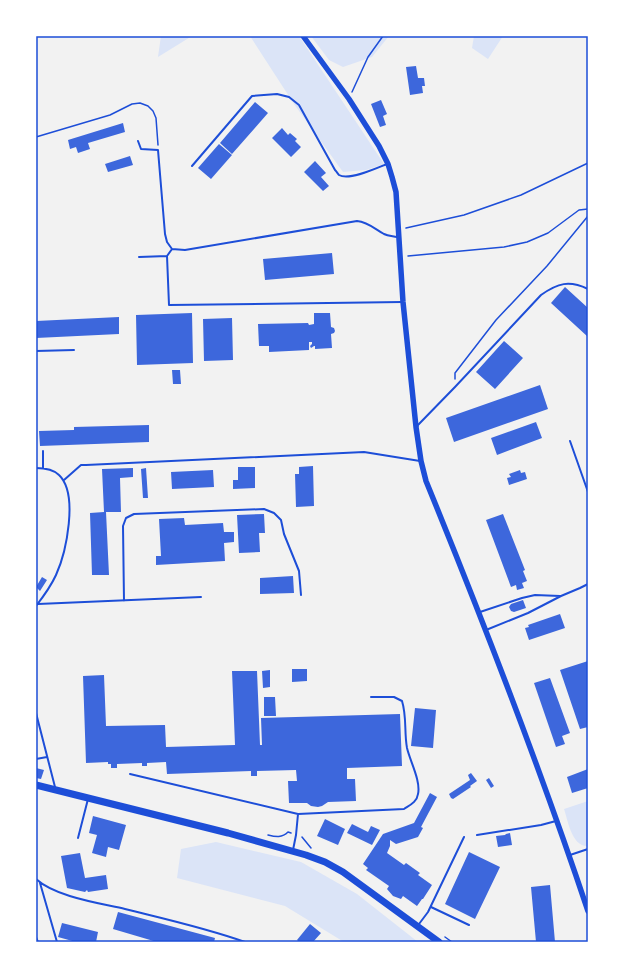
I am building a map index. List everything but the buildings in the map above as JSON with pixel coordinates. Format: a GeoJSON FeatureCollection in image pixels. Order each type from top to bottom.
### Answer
{"type":"FeatureCollection","features":[{"type":"Feature","properties":{"kind":"main road"},"geometry":{"type":"LineString","coordinates":[[36,785],[228,833],[293,851],[325,862],[342,872],[439,942]]}},
{"type":"Feature","properties":{"kind":"street"},"geometry":{"type":"LineString","coordinates":[[303,36],[349,99],[379,146],[388,164],[396,192],[403,302],[416,427],[421,461],[426,481],[480,612],[588,908]]}},
{"type":"Feature","properties":{"kind":"lane"},"geometry":{"type":"LineString","coordinates":[[192,166],[252,96],[277,94],[289,97],[299,105],[335,170],[340,175],[347,177],[353,176],[388,164]]}},
{"type":"Feature","properties":{"kind":"lane"},"geometry":{"type":"LineString","coordinates":[[138,141],[141,150],[158,150],[165,234],[167,242],[172,249]]}},
{"type":"Feature","properties":{"kind":"lane"},"geometry":{"type":"LineString","coordinates":[[172,249],[185,250],[357,221],[371,225],[385,234],[399,238]]}},
{"type":"Feature","properties":{"kind":"lane"},"geometry":{"type":"LineString","coordinates":[[172,249],[167,256],[169,305],[403,302]]}},
{"type":"Feature","properties":{"kind":"lane"},"geometry":{"type":"LineString","coordinates":[[139,256],[167,256]]}},
{"type":"Feature","properties":{"kind":"lane"},"geometry":{"type":"LineString","coordinates":[[416,427],[456,387],[541,295],[551,287],[562,284],[579,284],[588,289]]}},
{"type":"Feature","properties":{"kind":"lane"},"geometry":{"type":"LineString","coordinates":[[36,351],[74,350]]}},
{"type":"Feature","properties":{"kind":"lane"},"geometry":{"type":"LineString","coordinates":[[570,441],[588,492]]}},
{"type":"Feature","properties":{"kind":"lane"},"geometry":{"type":"LineString","coordinates":[[43,451],[43,468]]}},
{"type":"Feature","properties":{"kind":"lane"},"geometry":{"type":"LineString","coordinates":[[64,480],[81,465],[364,452],[421,461]]}},
{"type":"Feature","properties":{"kind":"lane"},"geometry":{"type":"LineString","coordinates":[[36,468],[52,470],[64,480],[68,491],[70,504],[63,557],[55,576],[37,605]]}},
{"type":"Feature","properties":{"kind":"lane"},"geometry":{"type":"LineString","coordinates":[[124,601],[123,526],[126,518],[134,514],[264,509],[274,513],[281,520],[284,534],[299,571],[301,595]]}},
{"type":"Feature","properties":{"kind":"lane"},"geometry":{"type":"LineString","coordinates":[[486,630],[528,613],[588,584]]}},
{"type":"Feature","properties":{"kind":"lane"},"geometry":{"type":"LineString","coordinates":[[480,612],[535,595],[561,596]]}},
{"type":"Feature","properties":{"kind":"lane"},"geometry":{"type":"LineString","coordinates":[[37,605],[201,597]]}},
{"type":"Feature","properties":{"kind":"lane"},"geometry":{"type":"LineString","coordinates":[[130,774],[298,814],[404,809],[414,803],[418,793],[418,787],[407,748],[405,711],[402,702],[394,697],[371,697]]}},
{"type":"Feature","properties":{"kind":"lane"},"geometry":{"type":"LineString","coordinates":[[36,713],[56,790]]}},
{"type":"Feature","properties":{"kind":"lane"},"geometry":{"type":"LineString","coordinates":[[36,759],[47,757]]}},
{"type":"Feature","properties":{"kind":"lane"},"geometry":{"type":"LineString","coordinates":[[78,838],[89,798]]}},
{"type":"Feature","properties":{"kind":"lane"},"geometry":{"type":"LineString","coordinates":[[293,851],[298,814]]}},
{"type":"Feature","properties":{"kind":"lane"},"geometry":{"type":"LineString","coordinates":[[477,835],[542,825],[557,821]]}},
{"type":"Feature","properties":{"kind":"lane"},"geometry":{"type":"LineString","coordinates":[[417,927],[431,907],[464,837]]}},
{"type":"Feature","properties":{"kind":"lane"},"geometry":{"type":"LineString","coordinates":[[569,856],[588,849]]}},
{"type":"Feature","properties":{"kind":"lane"},"geometry":{"type":"LineString","coordinates":[[36,879],[40,883],[63,894],[211,930],[245,942]]}},
{"type":"Feature","properties":{"kind":"lane"},"geometry":{"type":"LineString","coordinates":[[40,883],[57,942]]}},
{"type":"Feature","properties":{"kind":"lane"},"geometry":{"type":"LineString","coordinates":[[431,907],[469,925]]}},
{"type":"Feature","properties":{"kind":"lane"},"geometry":{"type":"LineString","coordinates":[[36,937],[38,942]]}},
{"type":"Feature","properties":{"kind":"path"},"geometry":{"type":"LineString","coordinates":[[349,99],[368,58],[383,36]]}},
{"type":"Feature","properties":{"kind":"path"},"geometry":{"type":"LineString","coordinates":[[36,137],[110,115],[132,104],[140,103],[148,106],[153,111],[156,118],[158,150]]}},
{"type":"Feature","properties":{"kind":"path"},"geometry":{"type":"LineString","coordinates":[[399,230],[464,215],[521,195],[588,163]]}},
{"type":"Feature","properties":{"kind":"path"},"geometry":{"type":"LineString","coordinates":[[400,257],[504,247],[527,242],[548,233],[579,210],[588,209]]}},
{"type":"Feature","properties":{"kind":"path"},"geometry":{"type":"LineString","coordinates":[[456,387],[455,373],[496,320],[547,266],[588,216]]}},
{"type":"Feature","properties":{"kind":"shaded area"},"geometry":{"type":"Polygon","coordinates":[[[161,36],[192,36],[158,57],[161,36]]]}},
{"type":"Feature","properties":{"kind":"shaded area"},"geometry":{"type":"Polygon","coordinates":[[[250,36],[299,36],[384,164],[366,170],[343,172],[294,104],[250,36]]]}},
{"type":"Feature","properties":{"kind":"shaded area"},"geometry":{"type":"Polygon","coordinates":[[[311,36],[389,36],[372,57],[343,67],[329,60],[311,36]]]}},
{"type":"Feature","properties":{"kind":"shaded area"},"geometry":{"type":"Polygon","coordinates":[[[474,36],[503,36],[488,59],[472,48],[474,36]]]}},
{"type":"Feature","properties":{"kind":"shaded area"},"geometry":{"type":"Polygon","coordinates":[[[588,801],[588,846],[583,845],[574,838],[564,809],[588,801]]]}},
{"type":"Feature","properties":{"kind":"shaded area"},"geometry":{"type":"Polygon","coordinates":[[[216,842],[301,862],[357,894],[418,942],[344,942],[285,906],[177,878],[181,849],[216,842]]]}}]}
